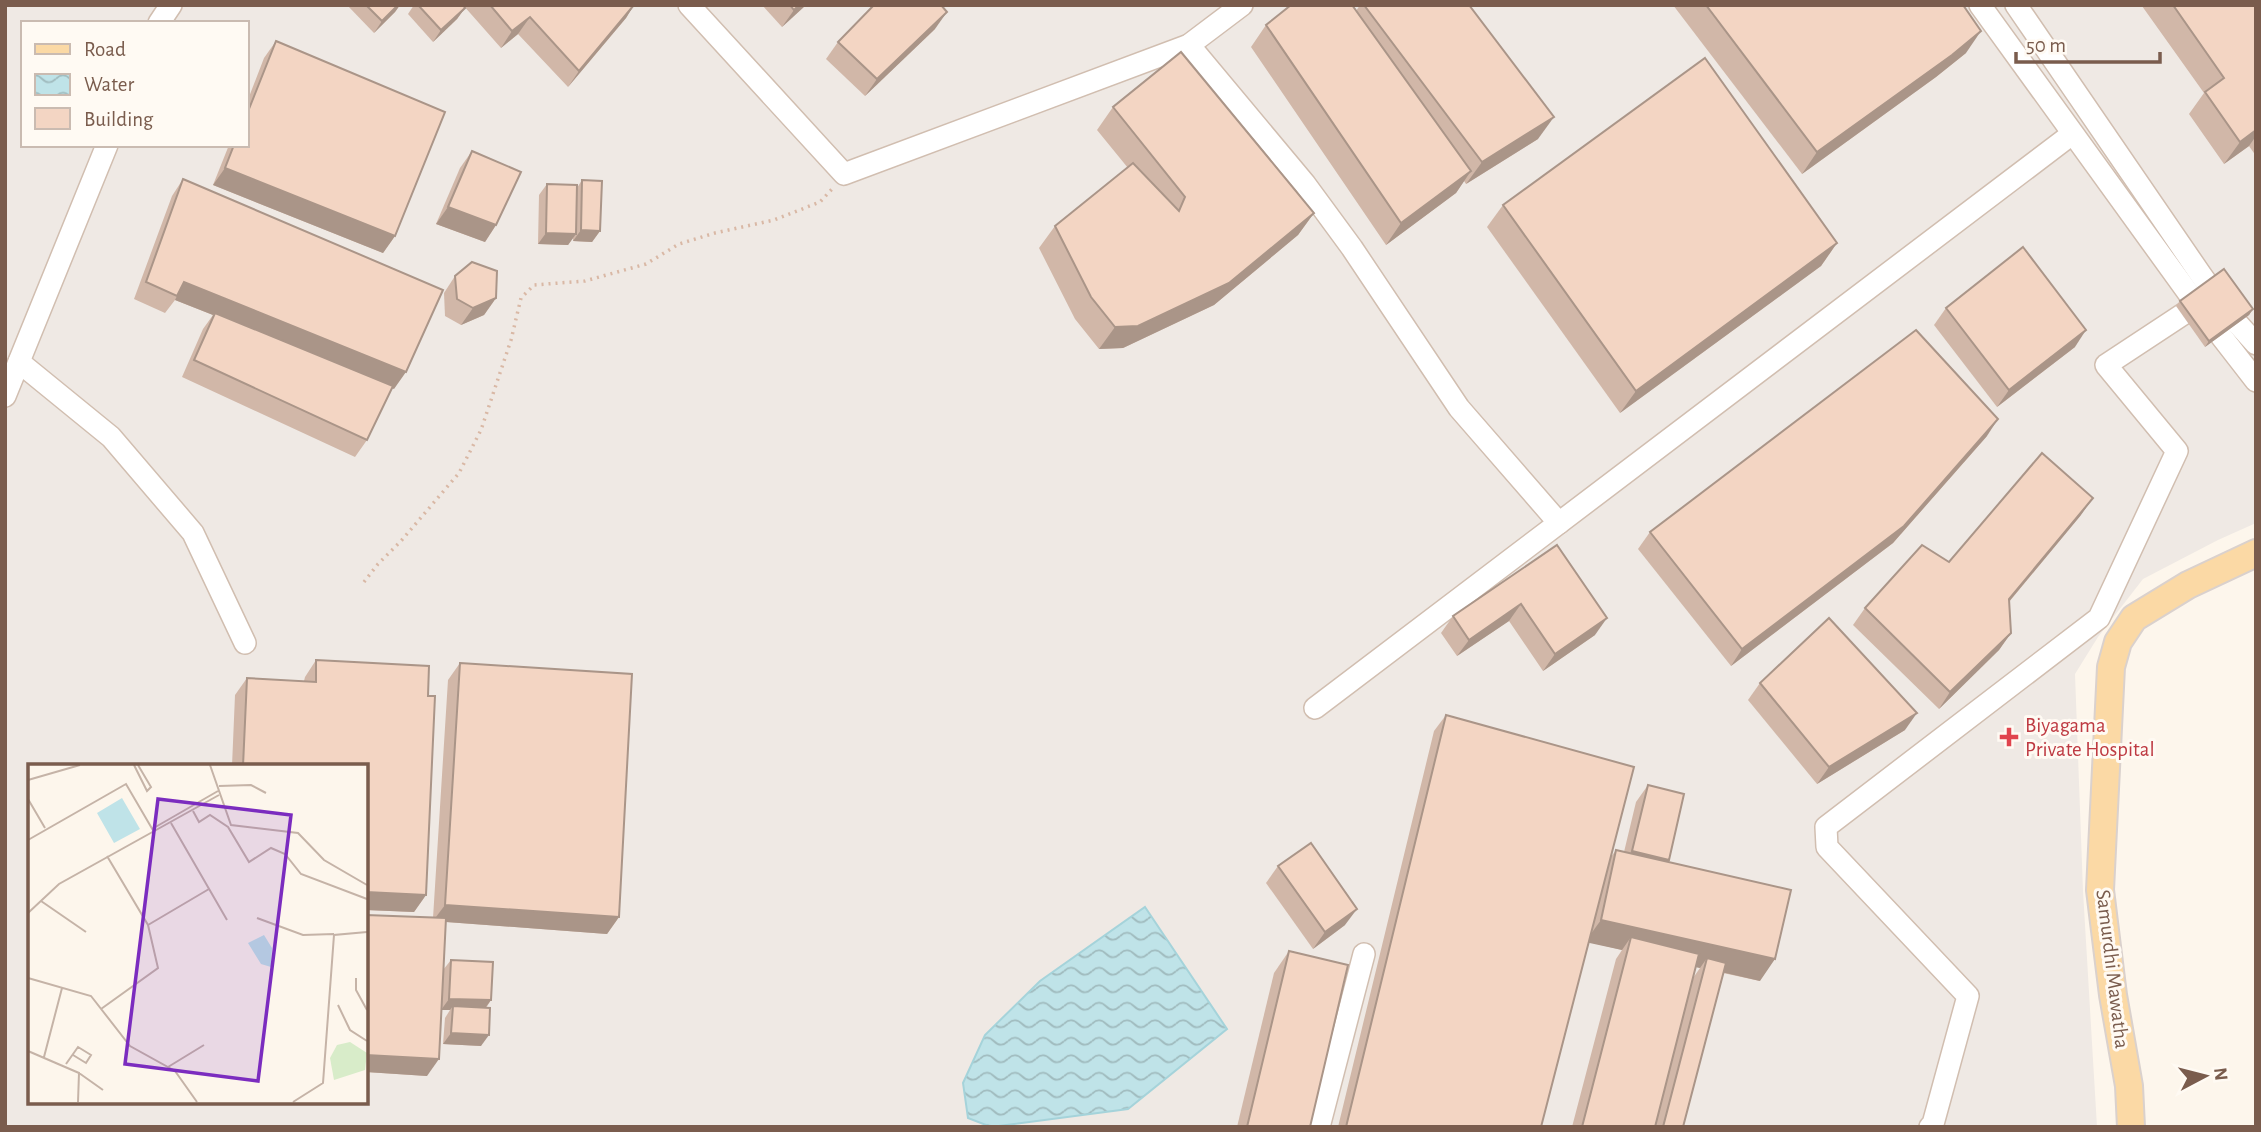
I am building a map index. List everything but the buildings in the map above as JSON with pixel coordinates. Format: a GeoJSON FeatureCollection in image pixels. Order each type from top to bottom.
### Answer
{"type":"FeatureCollection","features":[{"type":"Feature","properties":{"kind":"main road","name":"Samurdhi Mawatha"},"geometry":{"type":"LineString","coordinates":[[2132,1127],[2129,1086],[2113,995],[2100,890],[2111,667],[2118,642],[2134,618],[2188,584],[2256,553]]}},
{"type":"Feature","properties":{"kind":"lane"},"geometry":{"type":"LineString","coordinates":[[160,21],[171,5]]}},
{"type":"Feature","properties":{"kind":"lane"},"geometry":{"type":"LineString","coordinates":[[689,5],[844,174],[1189,45],[1241,5]]}},
{"type":"Feature","properties":{"kind":"lane"},"geometry":{"type":"LineString","coordinates":[[1980,5],[2197,305],[2256,382]]}},
{"type":"Feature","properties":{"kind":"lane"},"geometry":{"type":"LineString","coordinates":[[2015,5],[2215,294],[2256,344]]}},
{"type":"Feature","properties":{"kind":"lane"},"geometry":{"type":"LineString","coordinates":[[1189,45],[1305,184],[1352,248],[1459,408],[1559,523]]}},
{"type":"Feature","properties":{"kind":"lane"},"geometry":{"type":"LineString","coordinates":[[1315,708],[2072,134]]}},
{"type":"Feature","properties":{"kind":"lane"},"geometry":{"type":"LineString","coordinates":[[5,396],[106,147]]}},
{"type":"Feature","properties":{"kind":"lane"},"geometry":{"type":"LineString","coordinates":[[1930,1127],[1968,996],[1827,847],[1826,827],[2099,618],[2177,451],[2106,365],[2197,305]]}},
{"type":"Feature","properties":{"kind":"lane"},"geometry":{"type":"LineString","coordinates":[[19,362],[111,438],[193,533],[245,643]]}},
{"type":"Feature","properties":{"kind":"lane"},"geometry":{"type":"LineString","coordinates":[[1319,1127],[1364,954]]}},
{"type":"Feature","properties":{"kind":"path"},"geometry":{"type":"LineString","coordinates":[[364,582],[459,473],[481,430],[511,340],[521,298],[534,285],[585,281],[646,264],[679,244],[774,220],[820,202],[844,174]]}},
{"type":"Feature","properties":{"kind":"shaded area"},"geometry":{"type":"Polygon","coordinates":[[[5,5],[2256,5],[2256,523],[2143,579],[2098,637],[2075,674],[2083,891],[2097,1127],[5,1127],[5,5]]]}},
{"type":"Feature","properties":{"kind":"water"},"geometry":{"type":"Polygon","coordinates":[[[1145,907],[1227,1029],[1128,1109],[991,1127],[968,1118],[963,1083],[985,1035],[1040,981],[1145,907]]]}},
{"type":"Feature","properties":{"kind":"place","name":"Biyagama Private Hospital"},"geometry":{"type":"Point","coordinates":[2009,737]}}]}
